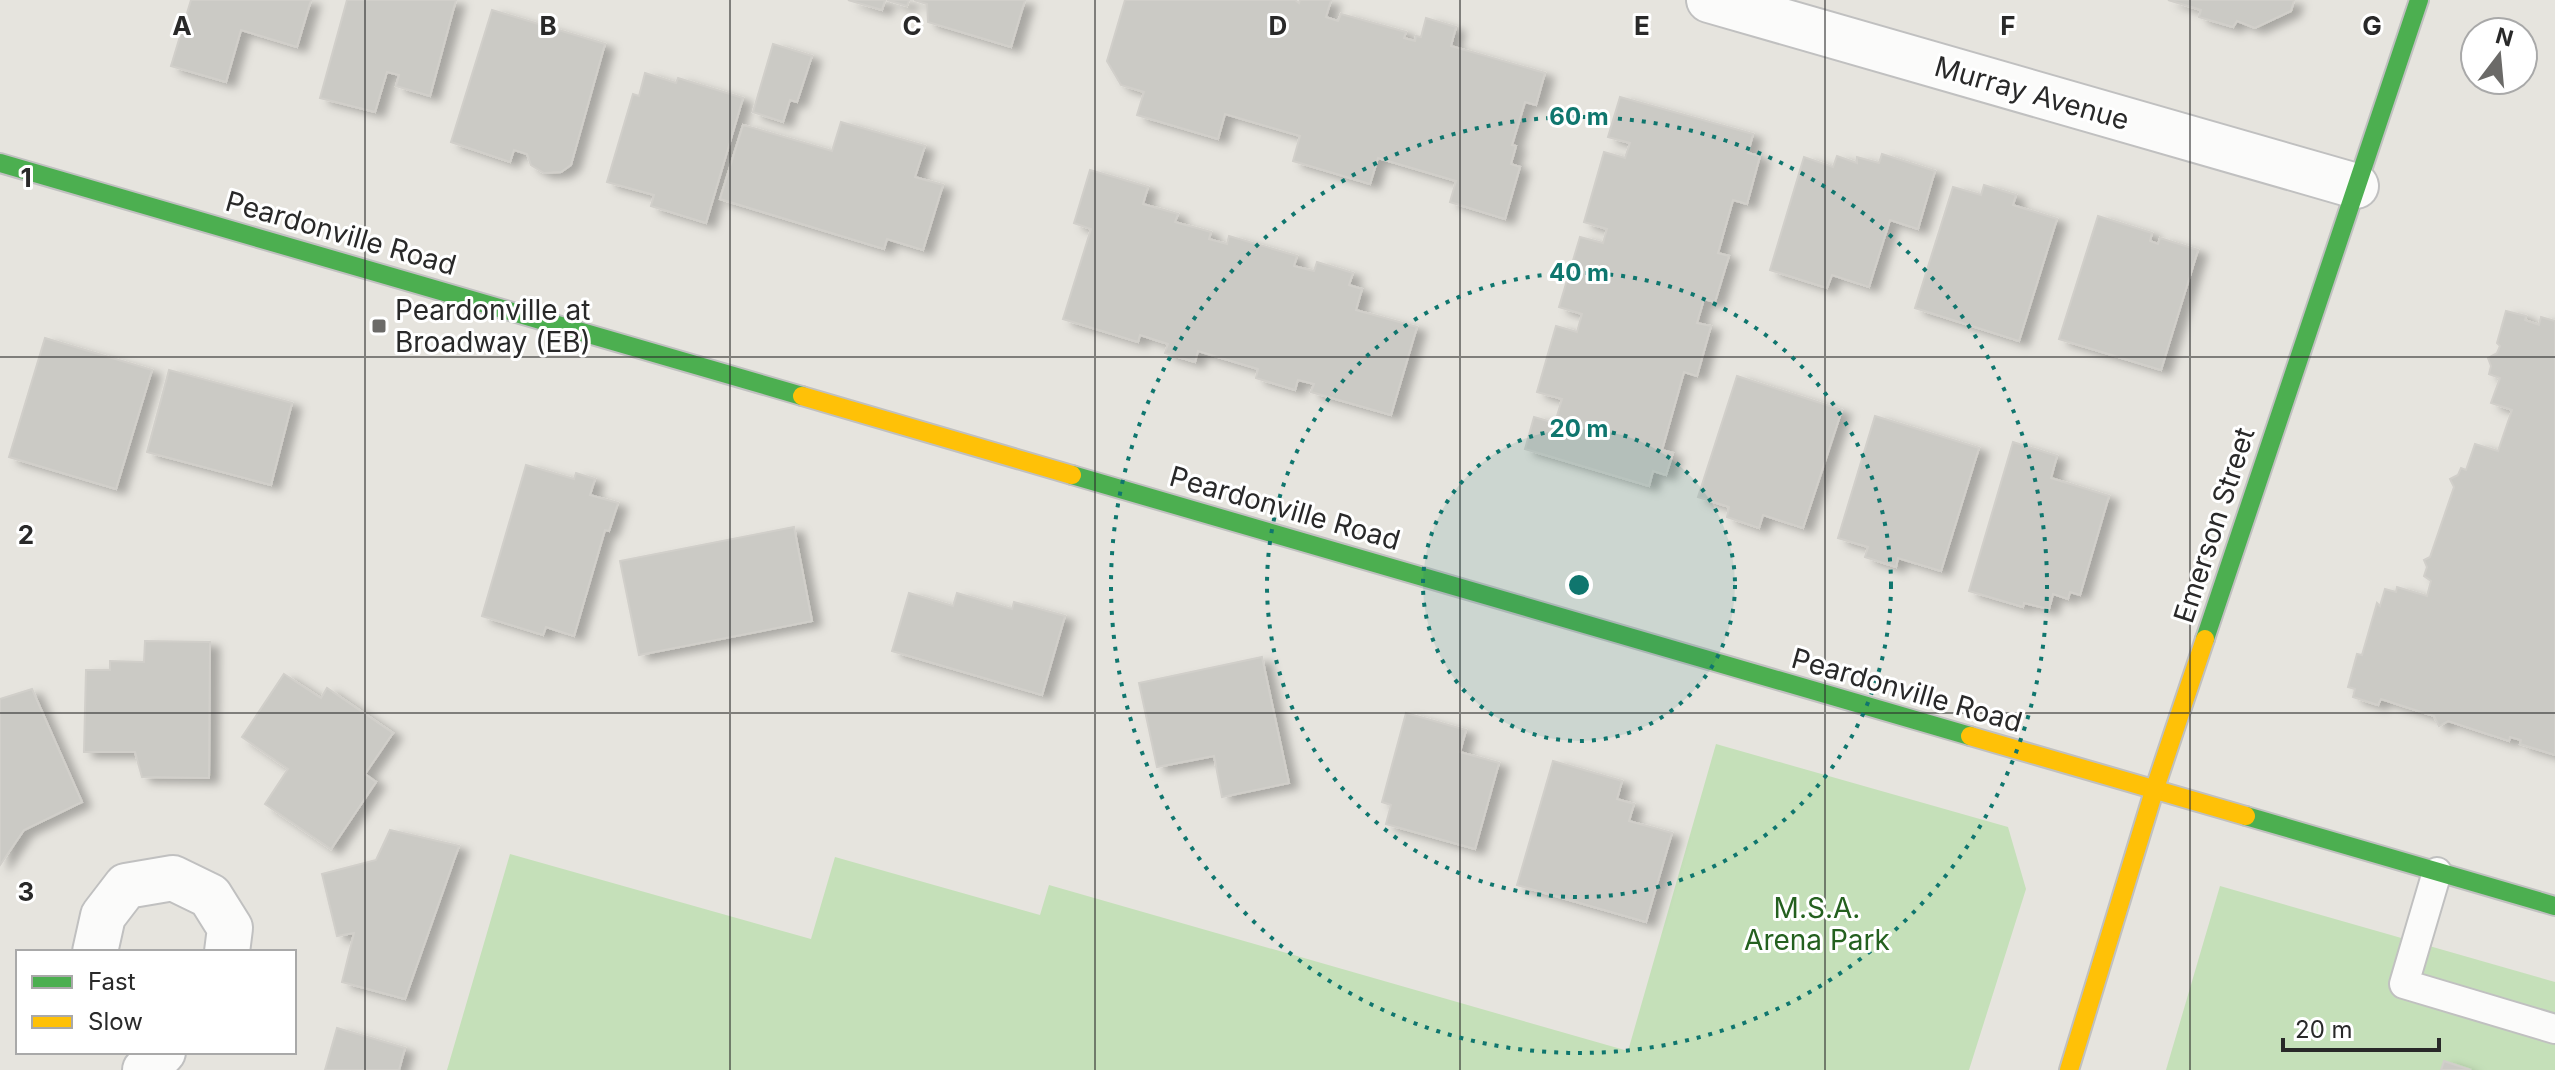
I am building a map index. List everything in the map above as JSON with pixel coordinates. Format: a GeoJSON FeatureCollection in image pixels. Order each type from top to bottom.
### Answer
{"type":"FeatureCollection","features":[{"type":"Feature","properties":{"kind":"main road","name":"Emerson Street"},"geometry":{"type":"LineString","coordinates":[[2069,1070],[2154,791],[2419,0]]}},
{"type":"Feature","properties":{"kind":"main road","name":"Peardonville Road"},"geometry":{"type":"LineString","coordinates":[[0,163],[2555,906]]}},
{"type":"Feature","properties":{"kind":"street","name":"Murray Avenue"},"geometry":{"type":"LineString","coordinates":[[1709,0],[2356,186]]}},
{"type":"Feature","properties":{"kind":"street"},"geometry":{"type":"LineString","coordinates":[[95,950],[103,916],[126,886],[173,878],[210,896],[230,928],[227,950]]}},
{"type":"Feature","properties":{"kind":"street"},"geometry":{"type":"LineString","coordinates":[[145,1070],[161,1054]]}},
{"type":"Feature","properties":{"kind":"lane"},"geometry":{"type":"LineString","coordinates":[[2437,872],[2404,984],[2555,1029]]}},
{"type":"Feature","properties":{"kind":"green space","name":"M.S.A. Arena Park"},"geometry":{"type":"Polygon","coordinates":[[[1716,744],[2008,827],[2026,889],[1969,1070],[447,1070],[510,854],[811,939],[835,857],[1040,915],[1049,885],[1628,1051],[1716,744]]]}},
{"type":"Feature","properties":{"kind":"green space"},"geometry":{"type":"Polygon","coordinates":[[[2220,886],[2555,982],[2555,1070],[2166,1070],[2220,886]]]}},
{"type":"Feature","properties":{"kind":"building"},"geometry":{"type":"Polygon","coordinates":[[[191,0],[311,0],[297,47],[241,30],[226,82],[171,66],[191,0]]]}},
{"type":"Feature","properties":{"kind":"building"},"geometry":{"type":"Polygon","coordinates":[[[347,0],[456,0],[430,96],[396,86],[399,75],[387,72],[375,112],[320,98],[347,0]]]}},
{"type":"Feature","properties":{"kind":"building"},"geometry":{"type":"Polygon","coordinates":[[[848,0],[885,0],[882,10],[848,0]]]}},
{"type":"Feature","properties":{"kind":"building"},"geometry":{"type":"Polygon","coordinates":[[[887,0],[909,0],[907,6],[887,0]]]}},
{"type":"Feature","properties":{"kind":"building"},"geometry":{"type":"Polygon","coordinates":[[[914,0],[1025,0],[1011,47],[928,22],[927,4],[914,0]]]}},
{"type":"Feature","properties":{"kind":"building"},"geometry":{"type":"Polygon","coordinates":[[[1125,0],[1295,0],[1299,3],[1300,0],[1331,0],[1326,17],[1338,21],[1341,14],[1406,32],[1404,38],[1415,41],[1416,36],[1421,37],[1426,18],[1456,27],[1451,46],[1545,73],[1536,105],[1525,102],[1512,145],[1516,146],[1511,164],[1520,167],[1505,219],[1450,202],[1456,181],[1378,158],[1370,184],[1293,161],[1300,136],[1225,114],[1218,139],[1137,115],[1144,92],[1121,85],[1107,61],[1125,0]]]}},
{"type":"Feature","properties":{"kind":"building"},"geometry":{"type":"Polygon","coordinates":[[[2168,0],[2294,0],[2291,11],[2255,28],[2237,21],[2233,27],[2199,17],[2201,10],[2168,0]]]}},
{"type":"Feature","properties":{"kind":"building"},"geometry":{"type":"Polygon","coordinates":[[[492,10],[605,44],[571,165],[561,172],[544,173],[531,165],[527,154],[514,150],[510,162],[451,142],[492,10]]]}},
{"type":"Feature","properties":{"kind":"building"},"geometry":{"type":"Polygon","coordinates":[[[773,44],[812,56],[797,102],[790,100],[783,122],[753,112],[773,44]]]}},
{"type":"Feature","properties":{"kind":"building"},"geometry":{"type":"Polygon","coordinates":[[[645,73],[676,83],[678,78],[743,98],[706,223],[651,206],[654,195],[607,182],[633,94],[639,96],[645,73]]]}},
{"type":"Feature","properties":{"kind":"building"},"geometry":{"type":"Polygon","coordinates":[[[1620,97],[1753,134],[1748,153],[1760,156],[1747,204],[1733,200],[1718,253],[1729,256],[1715,302],[1704,299],[1697,323],[1711,326],[1697,376],[1684,372],[1662,450],[1673,453],[1666,475],[1653,471],[1649,486],[1525,449],[1534,417],[1555,423],[1562,399],[1537,392],[1556,326],[1577,332],[1582,314],[1559,307],[1580,237],[1603,243],[1607,229],[1584,222],[1604,152],[1625,158],[1630,143],[1608,137],[1620,97]]]}},
{"type":"Feature","properties":{"kind":"building"},"geometry":{"type":"Polygon","coordinates":[[[841,122],[925,146],[915,177],[943,185],[923,250],[887,239],[884,249],[720,199],[743,125],[832,151],[841,122]]]}},
{"type":"Feature","properties":{"kind":"building"},"geometry":{"type":"Polygon","coordinates":[[[1882,154],[1935,171],[1918,229],[1890,220],[1869,287],[1832,275],[1827,288],[1770,270],[1804,157],[1833,167],[1837,156],[1857,163],[1857,157],[1879,163],[1882,154]]]}},
{"type":"Feature","properties":{"kind":"building"},"geometry":{"type":"Polygon","coordinates":[[[1090,170],[1148,187],[1143,204],[1178,214],[1175,222],[1211,232],[1209,239],[1227,244],[1229,236],[1297,256],[1294,266],[1314,271],[1317,262],[1353,273],[1349,285],[1362,289],[1356,310],[1417,327],[1391,415],[1311,392],[1314,384],[1298,380],[1295,390],[1256,378],[1258,369],[1198,351],[1195,362],[1165,353],[1168,344],[1140,335],[1138,342],[1063,319],[1091,229],[1074,223],[1090,170]]]}},
{"type":"Feature","properties":{"kind":"building"},"geometry":{"type":"Polygon","coordinates":[[[1984,185],[2016,195],[2013,205],[2057,219],[2019,341],[1915,308],[1953,187],[1981,195],[1984,185]]]}},
{"type":"Feature","properties":{"kind":"building"},"geometry":{"type":"Polygon","coordinates":[[[2098,216],[2152,233],[2150,241],[2158,244],[2160,238],[2198,250],[2161,370],[2059,339],[2098,216]]]}},
{"type":"Feature","properties":{"kind":"building"},"geometry":{"type":"Polygon","coordinates":[[[2506,311],[2526,316],[2525,320],[2539,325],[2541,317],[2555,321],[2555,755],[2520,744],[2521,740],[2510,737],[2509,741],[2448,721],[2439,726],[2434,716],[2381,699],[2378,705],[2353,697],[2355,689],[2348,687],[2357,654],[2362,655],[2377,603],[2380,606],[2385,589],[2396,592],[2397,587],[2427,596],[2431,581],[2424,576],[2427,567],[2424,560],[2430,557],[2454,487],[2450,479],[2458,475],[2461,468],[2466,470],[2475,444],[2498,451],[2512,410],[2491,403],[2500,378],[2489,374],[2491,366],[2488,358],[2497,353],[2500,346],[2497,343],[2506,311]]]}},
{"type":"Feature","properties":{"kind":"building"},"geometry":{"type":"Polygon","coordinates":[[[45,338],[152,370],[116,489],[9,457],[45,338]]]}},
{"type":"Feature","properties":{"kind":"building"},"geometry":{"type":"Polygon","coordinates":[[[169,370],[292,403],[271,485],[147,452],[169,370]]]}},
{"type":"Feature","properties":{"kind":"building"},"geometry":{"type":"Polygon","coordinates":[[[1737,376],[1842,410],[1803,528],[1763,515],[1759,528],[1727,517],[1729,507],[1698,497],[1737,376]]]}},
{"type":"Feature","properties":{"kind":"building"},"geometry":{"type":"Polygon","coordinates":[[[1875,416],[1979,448],[1941,571],[1898,558],[1896,567],[1865,557],[1868,547],[1838,538],[1875,416]]]}},
{"type":"Feature","properties":{"kind":"building"},"geometry":{"type":"Polygon","coordinates":[[[2013,442],[2057,456],[2051,478],[2109,496],[2080,595],[2070,592],[2068,599],[2053,594],[2049,609],[2024,603],[2023,607],[1969,591],[2013,442]]]}},
{"type":"Feature","properties":{"kind":"building"},"geometry":{"type":"Polygon","coordinates":[[[526,465],[574,479],[576,473],[595,479],[590,495],[618,503],[609,531],[605,530],[574,636],[546,627],[543,635],[482,616],[526,465]]]}},
{"type":"Feature","properties":{"kind":"building"},"geometry":{"type":"Polygon","coordinates":[[[794,527],[812,621],[639,655],[620,561],[794,527]]]}},
{"type":"Feature","properties":{"kind":"building"},"geometry":{"type":"Polygon","coordinates":[[[909,593],[953,606],[957,593],[1012,609],[1014,602],[1065,616],[1042,695],[892,651],[909,593]]]}},
{"type":"Feature","properties":{"kind":"building"},"geometry":{"type":"Polygon","coordinates":[[[145,641],[210,642],[209,778],[142,777],[135,752],[84,752],[86,670],[110,670],[110,661],[144,662],[145,641]]]}},
{"type":"Feature","properties":{"kind":"building"},"geometry":{"type":"Polygon","coordinates":[[[1262,657],[1289,783],[1222,797],[1214,756],[1157,767],[1139,683],[1262,657]]]}},
{"type":"Feature","properties":{"kind":"building"},"geometry":{"type":"Polygon","coordinates":[[[284,674],[321,698],[327,688],[393,733],[365,774],[376,782],[331,849],[265,804],[288,769],[242,737],[284,674]]]}},
{"type":"Feature","properties":{"kind":"building"},"geometry":{"type":"Polygon","coordinates":[[[32,689],[82,802],[24,830],[0,865],[0,699],[32,689]]]}},
{"type":"Feature","properties":{"kind":"building"},"geometry":{"type":"Polygon","coordinates":[[[1406,713],[1466,730],[1460,752],[1499,763],[1475,849],[1386,824],[1391,805],[1382,802],[1406,713]]]}},
{"type":"Feature","properties":{"kind":"building"},"geometry":{"type":"Polygon","coordinates":[[[1553,761],[1622,781],[1617,799],[1634,804],[1629,821],[1672,833],[1646,922],[1517,885],[1553,761]]]}},
{"type":"Feature","properties":{"kind":"building"},"geometry":{"type":"Polygon","coordinates":[[[390,830],[459,846],[405,999],[342,982],[354,933],[337,936],[322,874],[376,860],[390,830]]]}},
{"type":"Feature","properties":{"kind":"building"},"geometry":{"type":"Polygon","coordinates":[[[337,1028],[405,1048],[399,1070],[325,1070],[337,1028]]]}},
{"type":"Feature","properties":{"kind":"building"},"geometry":{"type":"Polygon","coordinates":[[[2444,1061],[2471,1070],[2441,1070],[2444,1061]]]}},
{"type":"Feature","properties":{"kind":"traffic: fast"},"geometry":{"type":"LineString","coordinates":[[2205,639],[2419,0]]}},
{"type":"Feature","properties":{"kind":"traffic: fast"},"geometry":{"type":"LineString","coordinates":[[0,163],[802,396]]}},
{"type":"Feature","properties":{"kind":"traffic: fast"},"geometry":{"type":"LineString","coordinates":[[1072,475],[1970,736]]}},
{"type":"Feature","properties":{"kind":"traffic: fast"},"geometry":{"type":"LineString","coordinates":[[2246,816],[2555,906]]}},
{"type":"Feature","properties":{"kind":"traffic: slow"},"geometry":{"type":"LineString","coordinates":[[802,396],[1072,475]]}},
{"type":"Feature","properties":{"kind":"traffic: slow"},"geometry":{"type":"LineString","coordinates":[[2069,1070],[2154,791],[2205,639]]}},
{"type":"Feature","properties":{"kind":"traffic: slow"},"geometry":{"type":"LineString","coordinates":[[1970,736],[2246,816]]}},
{"type":"Feature","properties":{"kind":"place","name":"Peardonville at Broadway (EB)"},"geometry":{"type":"Point","coordinates":[379,326]}}]}
